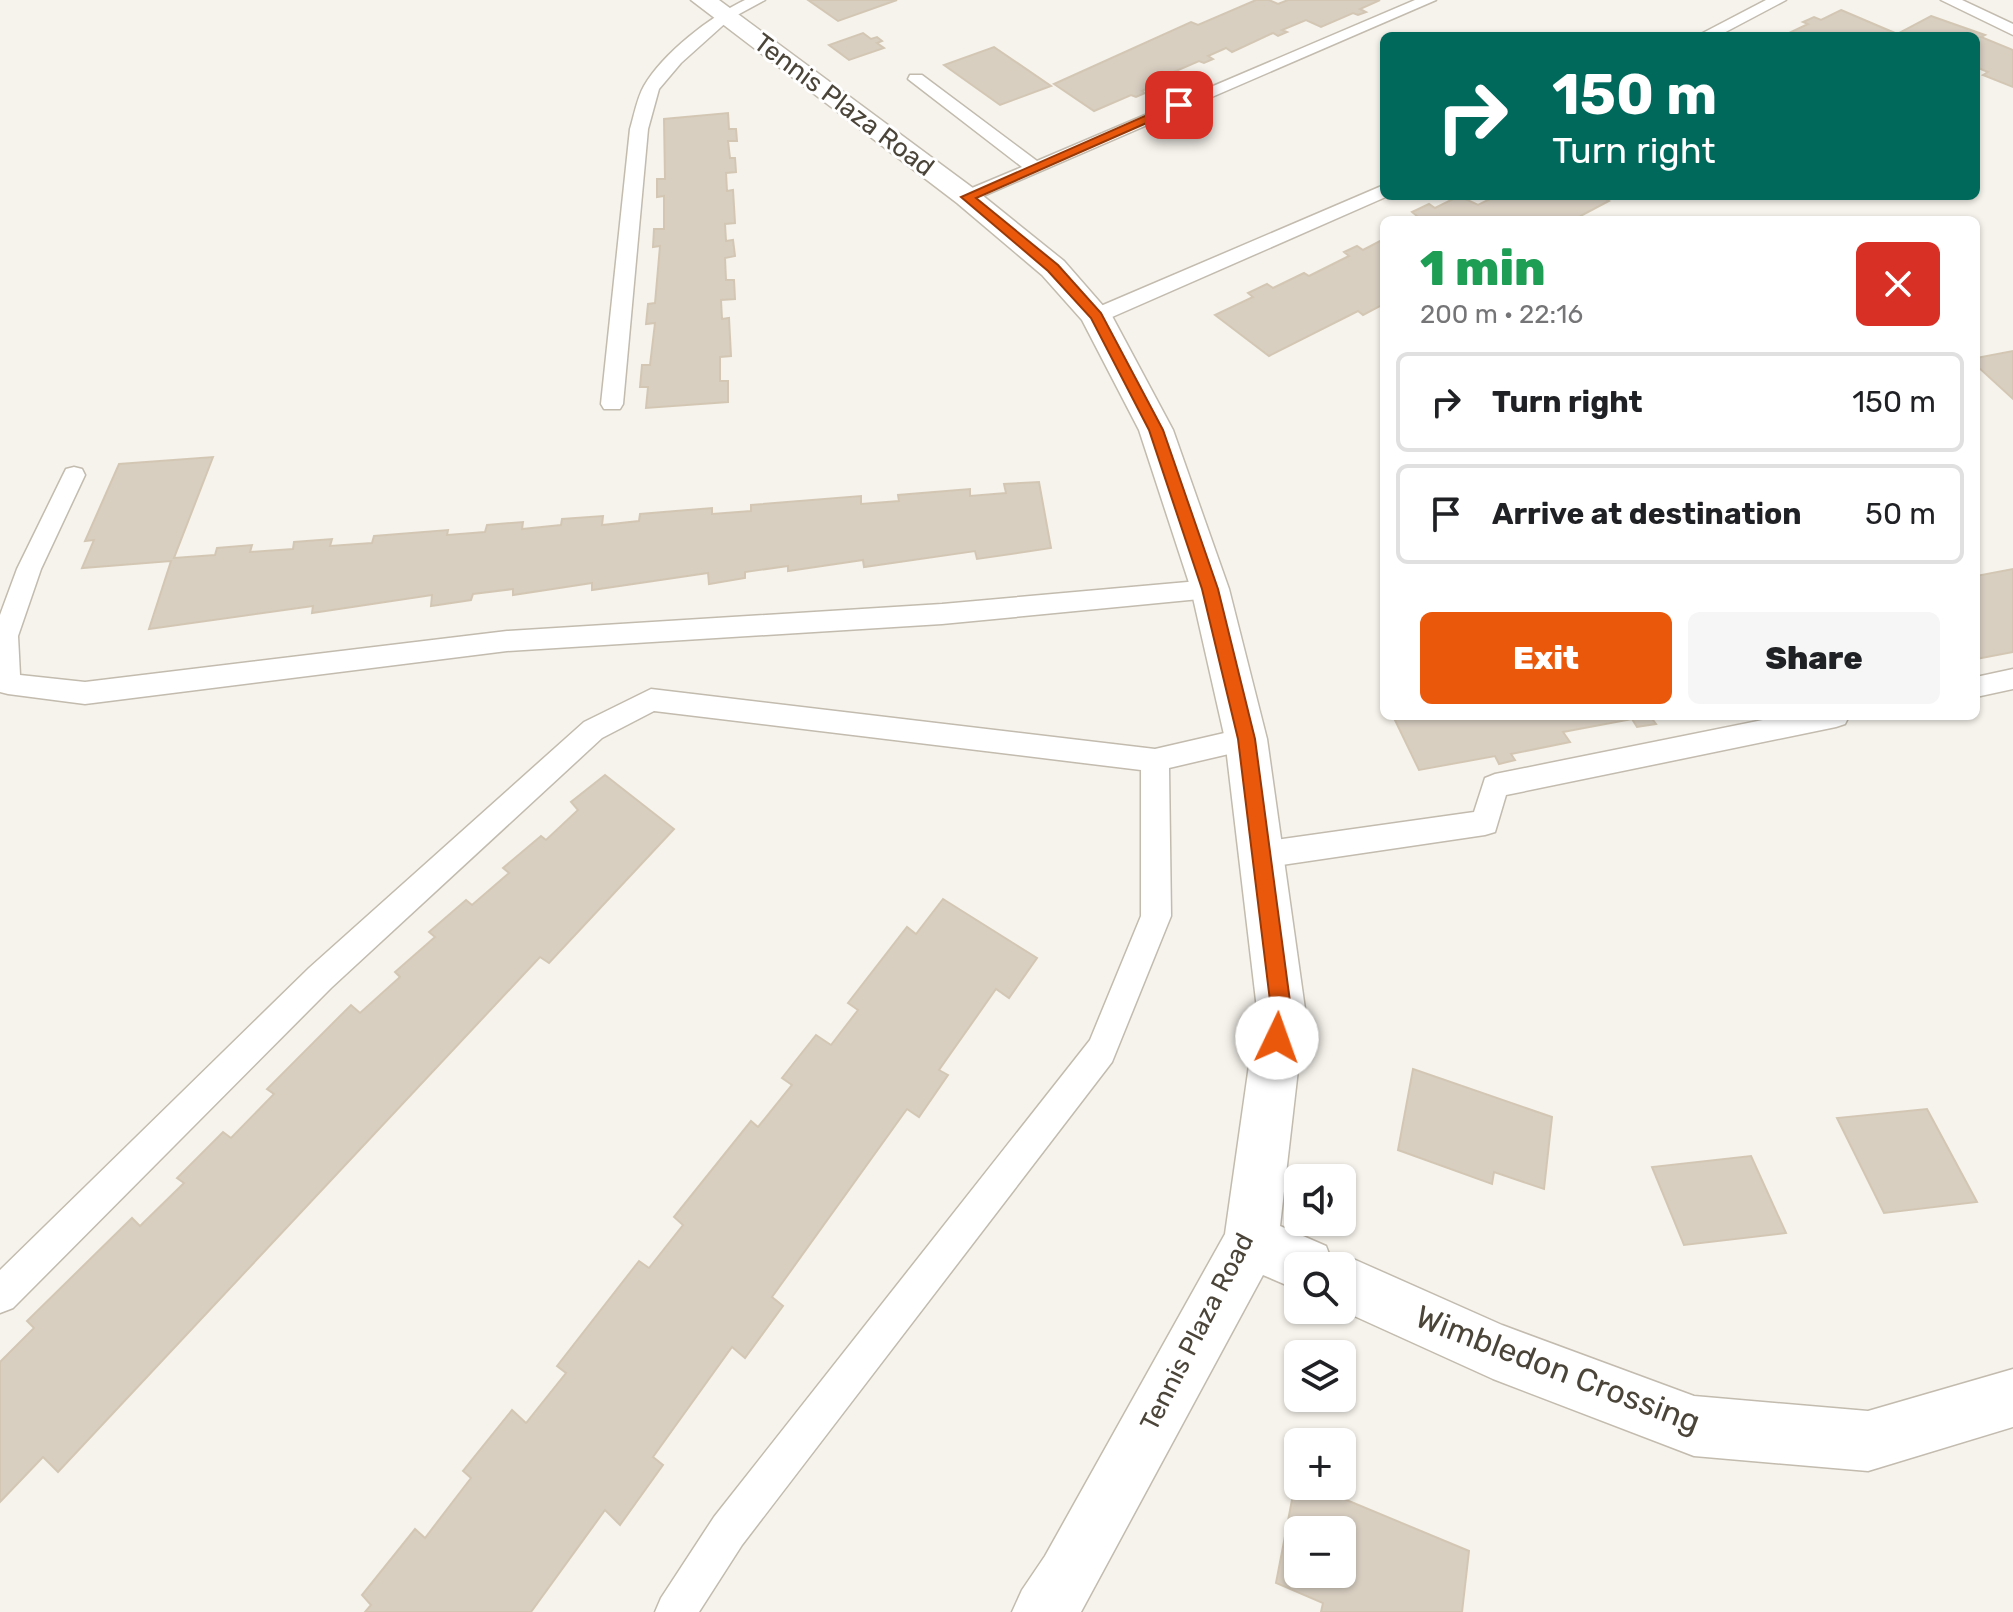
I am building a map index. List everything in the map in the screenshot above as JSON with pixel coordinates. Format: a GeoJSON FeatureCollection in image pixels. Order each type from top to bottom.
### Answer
{"type":"FeatureCollection","features":[{"type":"Feature","properties":{"kind":"street","name":"Tennis Plaza Road"},"geometry":{"type":"LineString","coordinates":[[728,5],[1053,268],[1096,316],[1156,430],[1210,589],[1246,739],[1281,1009],[1251,1241],[1067,1578],[1044,1612]]}},
{"type":"Feature","properties":{"kind":"street"},"geometry":{"type":"LineString","coordinates":[[1251,1241],[1284,1256]]}},
{"type":"Feature","properties":{"kind":"street","name":"Wimbledon Crossing"},"geometry":{"type":"LineString","coordinates":[[1356,1288],[1493,1350],[1694,1426],[1868,1441],[2013,1398]]}},
{"type":"Feature","properties":{"kind":"lane"},"geometry":{"type":"LineString","coordinates":[[967,197],[1428,0]]}},
{"type":"Feature","properties":{"kind":"lane"},"geometry":{"type":"LineString","coordinates":[[1713,32],[1778,0]]}},
{"type":"Feature","properties":{"kind":"lane"},"geometry":{"type":"LineString","coordinates":[[1949,0],[2013,30]]}},
{"type":"Feature","properties":{"kind":"lane"},"geometry":{"type":"LineString","coordinates":[[612,404],[639,129],[651,88],[728,5]]}},
{"type":"Feature","properties":{"kind":"lane"},"geometry":{"type":"LineString","coordinates":[[916,79],[1034,167]]}},
{"type":"Feature","properties":{"kind":"lane"},"geometry":{"type":"LineString","coordinates":[[1096,316],[1380,193]]}},
{"type":"Feature","properties":{"kind":"lane"},"geometry":{"type":"LineString","coordinates":[[74,475],[29,569],[5,636],[8,684],[85,693],[507,641],[942,614],[1210,589]]}},
{"type":"Feature","properties":{"kind":"lane"},"geometry":{"type":"LineString","coordinates":[[1980,686],[2013,679]]}},
{"type":"Feature","properties":{"kind":"lane"},"geometry":{"type":"LineString","coordinates":[[0,1295],[320,978],[593,730],[651,700],[1155,760],[1246,739]]}},
{"type":"Feature","properties":{"kind":"lane"},"geometry":{"type":"LineString","coordinates":[[1262,855],[1485,823],[1495,786],[1817,720]]}},
{"type":"Feature","properties":{"kind":"lane"},"geometry":{"type":"LineString","coordinates":[[675,1612],[728,1531],[1101,1051],[1156,916],[1155,760]]}},
{"type":"Feature","properties":{"kind":"building"},"geometry":{"type":"Polygon","coordinates":[[[808,0],[897,0],[838,21],[808,0]]]}},
{"type":"Feature","properties":{"kind":"building"},"geometry":{"type":"Polygon","coordinates":[[[1256,0],[1278,4],[1288,0],[1380,0],[1360,9],[1366,12],[1353,13],[1321,27],[1306,20],[1282,30],[1287,32],[1278,36],[1273,33],[1232,52],[1226,48],[1208,56],[1213,59],[1204,63],[1199,61],[1162,77],[1167,79],[1142,91],[1145,93],[1136,97],[1131,95],[1094,111],[1054,84],[1191,22],[1198,25],[1256,0]]]}},
{"type":"Feature","properties":{"kind":"building"},"geometry":{"type":"Polygon","coordinates":[[[1841,10],[1893,32],[1791,32],[1808,24],[1803,22],[1814,17],[1821,20],[1841,10]]]}},
{"type":"Feature","properties":{"kind":"building"},"geometry":{"type":"Polygon","coordinates":[[[1931,16],[1976,32],[1901,32],[1931,16]]]}},
{"type":"Feature","properties":{"kind":"building"},"geometry":{"type":"Polygon","coordinates":[[[863,33],[871,39],[877,37],[882,41],[877,43],[884,48],[849,60],[829,45],[863,33]]]}},
{"type":"Feature","properties":{"kind":"building"},"geometry":{"type":"Polygon","coordinates":[[[1980,33],[1985,35],[1981,37],[2013,50],[2013,87],[1983,75],[1988,72],[1980,69],[1980,33]]]}},
{"type":"Feature","properties":{"kind":"building"},"geometry":{"type":"Polygon","coordinates":[[[994,47],[1051,86],[1000,105],[944,65],[994,47]]]}},
{"type":"Feature","properties":{"kind":"building"},"geometry":{"type":"Polygon","coordinates":[[[728,113],[729,129],[736,129],[737,141],[728,141],[730,158],[735,158],[736,172],[726,173],[727,191],[733,190],[735,223],[725,224],[726,241],[733,240],[735,256],[725,258],[726,280],[734,280],[735,299],[721,300],[722,319],[729,318],[731,356],[720,357],[720,381],[728,381],[728,402],[646,408],[648,387],[640,387],[642,365],[650,365],[655,323],[646,324],[648,304],[655,303],[660,246],[653,247],[654,229],[664,229],[664,196],[657,197],[657,179],[665,179],[664,119],[728,113]]]}},
{"type":"Feature","properties":{"kind":"building"},"geometry":{"type":"Polygon","coordinates":[[[1451,200],[1467,200],[1478,205],[1488,200],[1609,201],[1581,216],[1417,216],[1412,212],[1429,204],[1435,208],[1451,200]]]}},
{"type":"Feature","properties":{"kind":"building"},"geometry":{"type":"Polygon","coordinates":[[[1380,241],[1380,306],[1363,315],[1358,311],[1269,356],[1215,315],[1253,297],[1248,293],[1267,284],[1273,288],[1304,273],[1309,276],[1349,256],[1344,252],[1357,246],[1363,250],[1380,241]]]}},
{"type":"Feature","properties":{"kind":"building"},"geometry":{"type":"Polygon","coordinates":[[[2013,351],[2013,399],[1980,369],[1980,357],[2013,351]]]}},
{"type":"Feature","properties":{"kind":"building"},"geometry":{"type":"Polygon","coordinates":[[[213,457],[174,558],[215,555],[217,548],[252,545],[250,552],[293,549],[294,542],[332,539],[330,546],[372,543],[374,536],[448,530],[447,535],[485,532],[487,525],[523,522],[522,529],[561,525],[562,519],[603,516],[602,525],[639,521],[640,514],[712,508],[712,514],[751,511],[751,505],[861,496],[861,504],[899,501],[898,495],[970,489],[970,496],[1006,493],[1004,484],[1039,482],[1051,548],[977,559],[975,551],[864,567],[863,560],[788,571],[788,566],[745,572],[745,578],[709,584],[708,573],[592,590],[592,583],[513,595],[513,589],[473,594],[471,600],[431,606],[432,595],[312,613],[313,606],[149,629],[171,561],[82,568],[94,540],[85,541],[119,464],[213,457]]]}},
{"type":"Feature","properties":{"kind":"building"},"geometry":{"type":"Polygon","coordinates":[[[2013,569],[2013,652],[1980,658],[1980,575],[2013,569]]]}},
{"type":"Feature","properties":{"kind":"building"},"geometry":{"type":"Polygon","coordinates":[[[1395,720],[1627,720],[1563,732],[1570,742],[1511,754],[1515,760],[1499,764],[1495,756],[1419,770],[1395,720]]]}},
{"type":"Feature","properties":{"kind":"building"},"geometry":{"type":"Polygon","coordinates":[[[1633,720],[1653,720],[1656,724],[1637,727],[1633,720]]]}},
{"type":"Feature","properties":{"kind":"building"},"geometry":{"type":"Polygon","coordinates":[[[605,775],[674,829],[549,963],[540,957],[58,1472],[43,1457],[0,1502],[0,1362],[34,1328],[27,1321],[132,1218],[140,1226],[184,1183],[177,1178],[223,1132],[231,1138],[274,1094],[267,1089],[351,1005],[360,1013],[400,977],[395,972],[435,937],[429,932],[466,900],[472,905],[509,873],[503,868],[541,836],[546,840],[578,810],[571,802],[605,775]]]}},
{"type":"Feature","properties":{"kind":"building"},"geometry":{"type":"Polygon","coordinates":[[[943,899],[1037,958],[1009,998],[996,989],[939,1070],[948,1075],[919,1117],[907,1109],[772,1297],[783,1306],[745,1358],[732,1347],[653,1457],[663,1465],[620,1525],[605,1510],[531,1612],[365,1612],[371,1605],[362,1595],[415,1529],[425,1538],[471,1478],[463,1471],[512,1410],[526,1423],[566,1373],[557,1366],[639,1261],[649,1268],[683,1225],[674,1217],[751,1121],[758,1127],[792,1085],[782,1078],[816,1035],[831,1045],[858,1010],[848,1003],[907,927],[916,934],[943,899]]]}},
{"type":"Feature","properties":{"kind":"building"},"geometry":{"type":"Polygon","coordinates":[[[1413,1069],[1552,1117],[1544,1189],[1494,1172],[1492,1184],[1398,1150],[1413,1069]]]}},
{"type":"Feature","properties":{"kind":"building"},"geometry":{"type":"Polygon","coordinates":[[[1927,1109],[1977,1202],[1884,1213],[1837,1118],[1927,1109]]]}},
{"type":"Feature","properties":{"kind":"building"},"geometry":{"type":"Polygon","coordinates":[[[1751,1156],[1786,1233],[1684,1245],[1652,1167],[1751,1156]]]}},
{"type":"Feature","properties":{"kind":"building"},"geometry":{"type":"Polygon","coordinates":[[[1292,1500],[1347,1500],[1469,1551],[1462,1612],[1321,1612],[1323,1603],[1288,1588],[1356,1588],[1356,1516],[1289,1516],[1292,1500]]]}},
{"type":"Feature","properties":{"kind":"building"},"geometry":{"type":"Polygon","coordinates":[[[1284,1541],[1284,1586],[1276,1583],[1284,1541]]]}},
{"type":"Feature","properties":{"kind":"route"},"geometry":{"type":"LineString","coordinates":[[1179,105],[967,197],[1053,268],[1096,316],[1156,430],[1210,589],[1246,739],[1281,1009],[1277,1038]]}}]}
